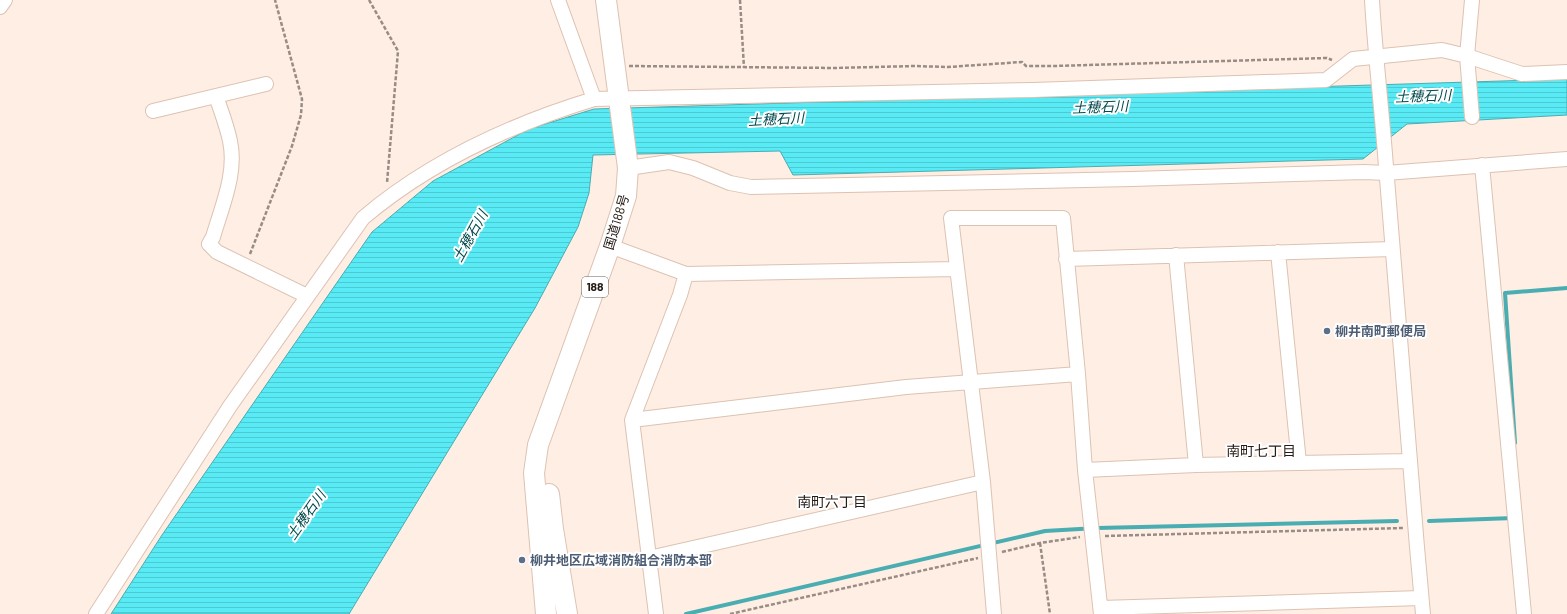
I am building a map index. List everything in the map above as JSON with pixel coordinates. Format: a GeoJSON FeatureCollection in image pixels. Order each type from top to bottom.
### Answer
{"type":"FeatureCollection","features":[{"type":"Feature","properties":{"kind":"highway","name":"国道188号"},"geometry":{"type":"LineString","coordinates":[[546,614],[534,472],[538,445],[610,246],[626,196],[627,164],[606,0]]}},
{"type":"Feature","properties":{"kind":"highway","name":"国道188号"},"geometry":{"type":"LineString","coordinates":[[550,412],[547,448],[547,474],[553,529],[567,614]]}},
{"type":"Feature","properties":{"kind":"street"},"geometry":{"type":"LineString","coordinates":[[0,7],[5,0]]}},
{"type":"Feature","properties":{"kind":"street"},"geometry":{"type":"LineString","coordinates":[[558,0],[594,99]]}},
{"type":"Feature","properties":{"kind":"street"},"geometry":{"type":"LineString","coordinates":[[1372,0],[1375,56],[1385,153],[1422,614]]}},
{"type":"Feature","properties":{"kind":"street"},"geometry":{"type":"LineString","coordinates":[[1472,0],[1467,56],[1472,117]]}},
{"type":"Feature","properties":{"kind":"street"},"geometry":{"type":"LineString","coordinates":[[96,614],[230,406],[363,218],[387,197],[464,153],[513,128],[555,111],[594,99],[620,100],[1034,90],[1326,80],[1353,59],[1442,50],[1467,56],[1522,74],[1567,72]]}},
{"type":"Feature","properties":{"kind":"street"},"geometry":{"type":"LineString","coordinates":[[153,111],[266,84]]}},
{"type":"Feature","properties":{"kind":"street"},"geometry":{"type":"LineString","coordinates":[[216,96],[230,141],[232,162],[230,178],[213,237],[209,244],[217,252],[308,296]]}},
{"type":"Feature","properties":{"kind":"street"},"geometry":{"type":"LineString","coordinates":[[627,164],[669,162],[693,168],[730,183],[751,187],[1140,179],[1364,172],[1386,173],[1567,159]]}},
{"type":"Feature","properties":{"kind":"street"},"geometry":{"type":"LineString","coordinates":[[1482,165],[1524,614]]}},
{"type":"Feature","properties":{"kind":"street"},"geometry":{"type":"LineString","coordinates":[[994,614],[983,482],[951,218],[1063,218],[1078,374],[1085,470],[1101,611],[1312,608],[1421,598]]}},
{"type":"Feature","properties":{"kind":"street"},"geometry":{"type":"LineString","coordinates":[[610,246],[686,274],[957,269]]}},
{"type":"Feature","properties":{"kind":"street"},"geometry":{"type":"LineString","coordinates":[[1066,259],[1392,249]]}},
{"type":"Feature","properties":{"kind":"street"},"geometry":{"type":"LineString","coordinates":[[1278,252],[1299,463]]}},
{"type":"Feature","properties":{"kind":"street"},"geometry":{"type":"LineString","coordinates":[[1176,255],[1196,465]]}},
{"type":"Feature","properties":{"kind":"street"},"geometry":{"type":"LineString","coordinates":[[656,614],[632,420],[680,295],[686,274]]}},
{"type":"Feature","properties":{"kind":"street"},"geometry":{"type":"LineString","coordinates":[[632,420],[884,390],[1078,374]]}},
{"type":"Feature","properties":{"kind":"street"},"geometry":{"type":"LineString","coordinates":[[1085,470],[1196,465],[1409,461]]}},
{"type":"Feature","properties":{"kind":"street"},"geometry":{"type":"LineString","coordinates":[[648,558],[983,482]]}},
{"type":"Feature","properties":{"kind":"path"},"geometry":{"type":"LineString","coordinates":[[245,266],[292,146],[301,115],[302,99],[275,0]]}},
{"type":"Feature","properties":{"kind":"path"},"geometry":{"type":"LineString","coordinates":[[369,0],[398,51],[386,193],[387,197]]}},
{"type":"Feature","properties":{"kind":"path"},"geometry":{"type":"LineString","coordinates":[[740,0],[744,68]]}},
{"type":"Feature","properties":{"kind":"path"},"geometry":{"type":"LineString","coordinates":[[645,67],[948,67],[1022,62],[1026,66],[1054,66],[1327,58],[1344,65]]}},
{"type":"Feature","properties":{"kind":"path"},"geometry":{"type":"LineString","coordinates":[[730,614],[1067,538],[1404,528]]}},
{"type":"Feature","properties":{"kind":"path"},"geometry":{"type":"LineString","coordinates":[[1040,543],[1050,614]]}},
{"type":"Feature","properties":{"kind":"water","name":"土穂石川"},"geometry":{"type":"Polygon","coordinates":[[[1567,79],[1567,115],[1407,124],[1363,159],[793,175],[780,151],[593,155],[589,193],[578,227],[535,308],[349,614],[111,614],[162,535],[372,232],[433,181],[529,129],[594,109],[1567,79]]]}},
{"type":"Feature","properties":{"kind":"waterway"},"geometry":{"type":"LineString","coordinates":[[1515,443],[1505,293],[1567,288]]}},
{"type":"Feature","properties":{"kind":"waterway"},"geometry":{"type":"LineString","coordinates":[[1429,521],[1514,518]]}},
{"type":"Feature","properties":{"kind":"waterway"},"geometry":{"type":"LineString","coordinates":[[686,614],[1045,531],[1097,528],[1397,521]]}},
{"type":"Feature","properties":{"kind":"place","name":"柳井南町郵便局"},"geometry":{"type":"Point","coordinates":[1327,331]}},
{"type":"Feature","properties":{"kind":"place","name":"柳井地区広域消防組合消防本部"},"geometry":{"type":"Point","coordinates":[522,560]}},
{"type":"Feature","properties":{"kind":"district","name":"南町七丁目"},"geometry":{"type":"Point","coordinates":[1261,451]}},
{"type":"Feature","properties":{"kind":"district","name":"南町六丁目"},"geometry":{"type":"Point","coordinates":[832,502]}}]}
